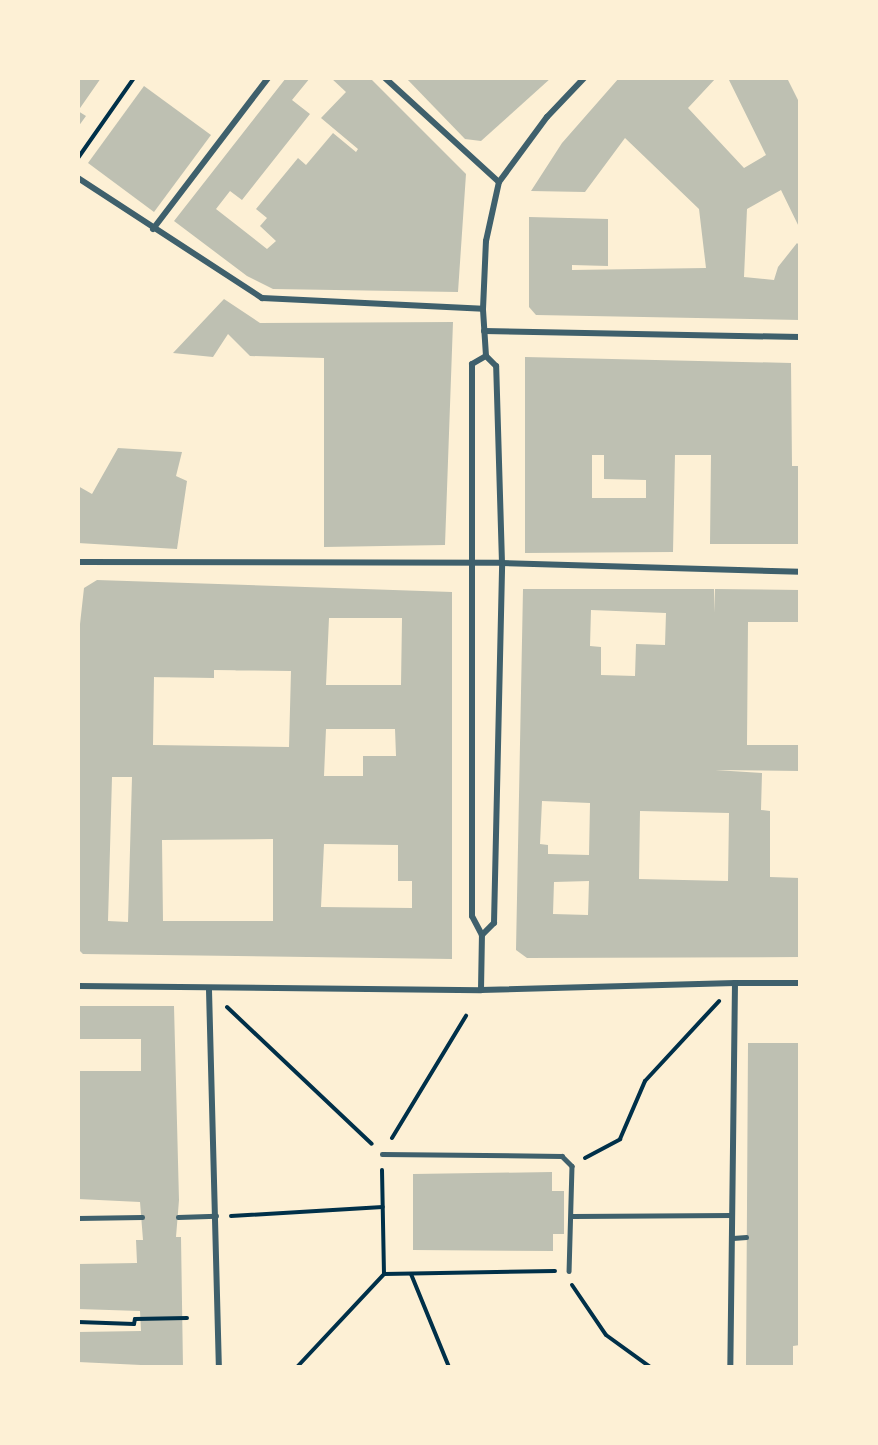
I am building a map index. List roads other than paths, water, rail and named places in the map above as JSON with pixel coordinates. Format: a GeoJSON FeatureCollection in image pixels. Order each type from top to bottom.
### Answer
{"type":"FeatureCollection","features":[{"type":"Feature","properties":{"kind":"street"},"geometry":{"type":"LineString","coordinates":[[153,229],[268,78]]}},
{"type":"Feature","properties":{"kind":"street"},"geometry":{"type":"LineString","coordinates":[[385,78],[499,182]]}},
{"type":"Feature","properties":{"kind":"street"},"geometry":{"type":"LineString","coordinates":[[482,935],[494,923],[502,563],[496,366],[486,356],[484,331],[486,241],[499,182],[547,117],[584,78]]}},
{"type":"Feature","properties":{"kind":"street"},"geometry":{"type":"LineString","coordinates":[[78,178],[262,298],[483,309]]}},
{"type":"Feature","properties":{"kind":"street"},"geometry":{"type":"LineString","coordinates":[[484,331],[800,337]]}},
{"type":"Feature","properties":{"kind":"street"},"geometry":{"type":"LineString","coordinates":[[481,990],[482,935],[472,916],[475,562],[472,364],[486,356]]}},
{"type":"Feature","properties":{"kind":"street"},"geometry":{"type":"LineString","coordinates":[[78,562],[475,562],[800,572]]}},
{"type":"Feature","properties":{"kind":"street"},"geometry":{"type":"LineString","coordinates":[[730,1367],[735,983]]}},
{"type":"Feature","properties":{"kind":"street"},"geometry":{"type":"LineString","coordinates":[[78,986],[209,990],[481,990],[800,983]]}},
{"type":"Feature","properties":{"kind":"street"},"geometry":{"type":"LineString","coordinates":[[209,990],[219,1367]]}},
{"type":"Feature","properties":{"kind":"lane"},"geometry":{"type":"LineString","coordinates":[[382,1154],[562,1156],[572,1166],[573,1216],[569,1271]]}},
{"type":"Feature","properties":{"kind":"lane"},"geometry":{"type":"LineString","coordinates":[[573,1216],[732,1215]]}},
{"type":"Feature","properties":{"kind":"lane"},"geometry":{"type":"LineString","coordinates":[[178,1217],[216,1216]]}},
{"type":"Feature","properties":{"kind":"lane"},"geometry":{"type":"LineString","coordinates":[[78,1218],[142,1217]]}},
{"type":"Feature","properties":{"kind":"lane"},"geometry":{"type":"LineString","coordinates":[[733,1238],[746,1237]]}}]}
